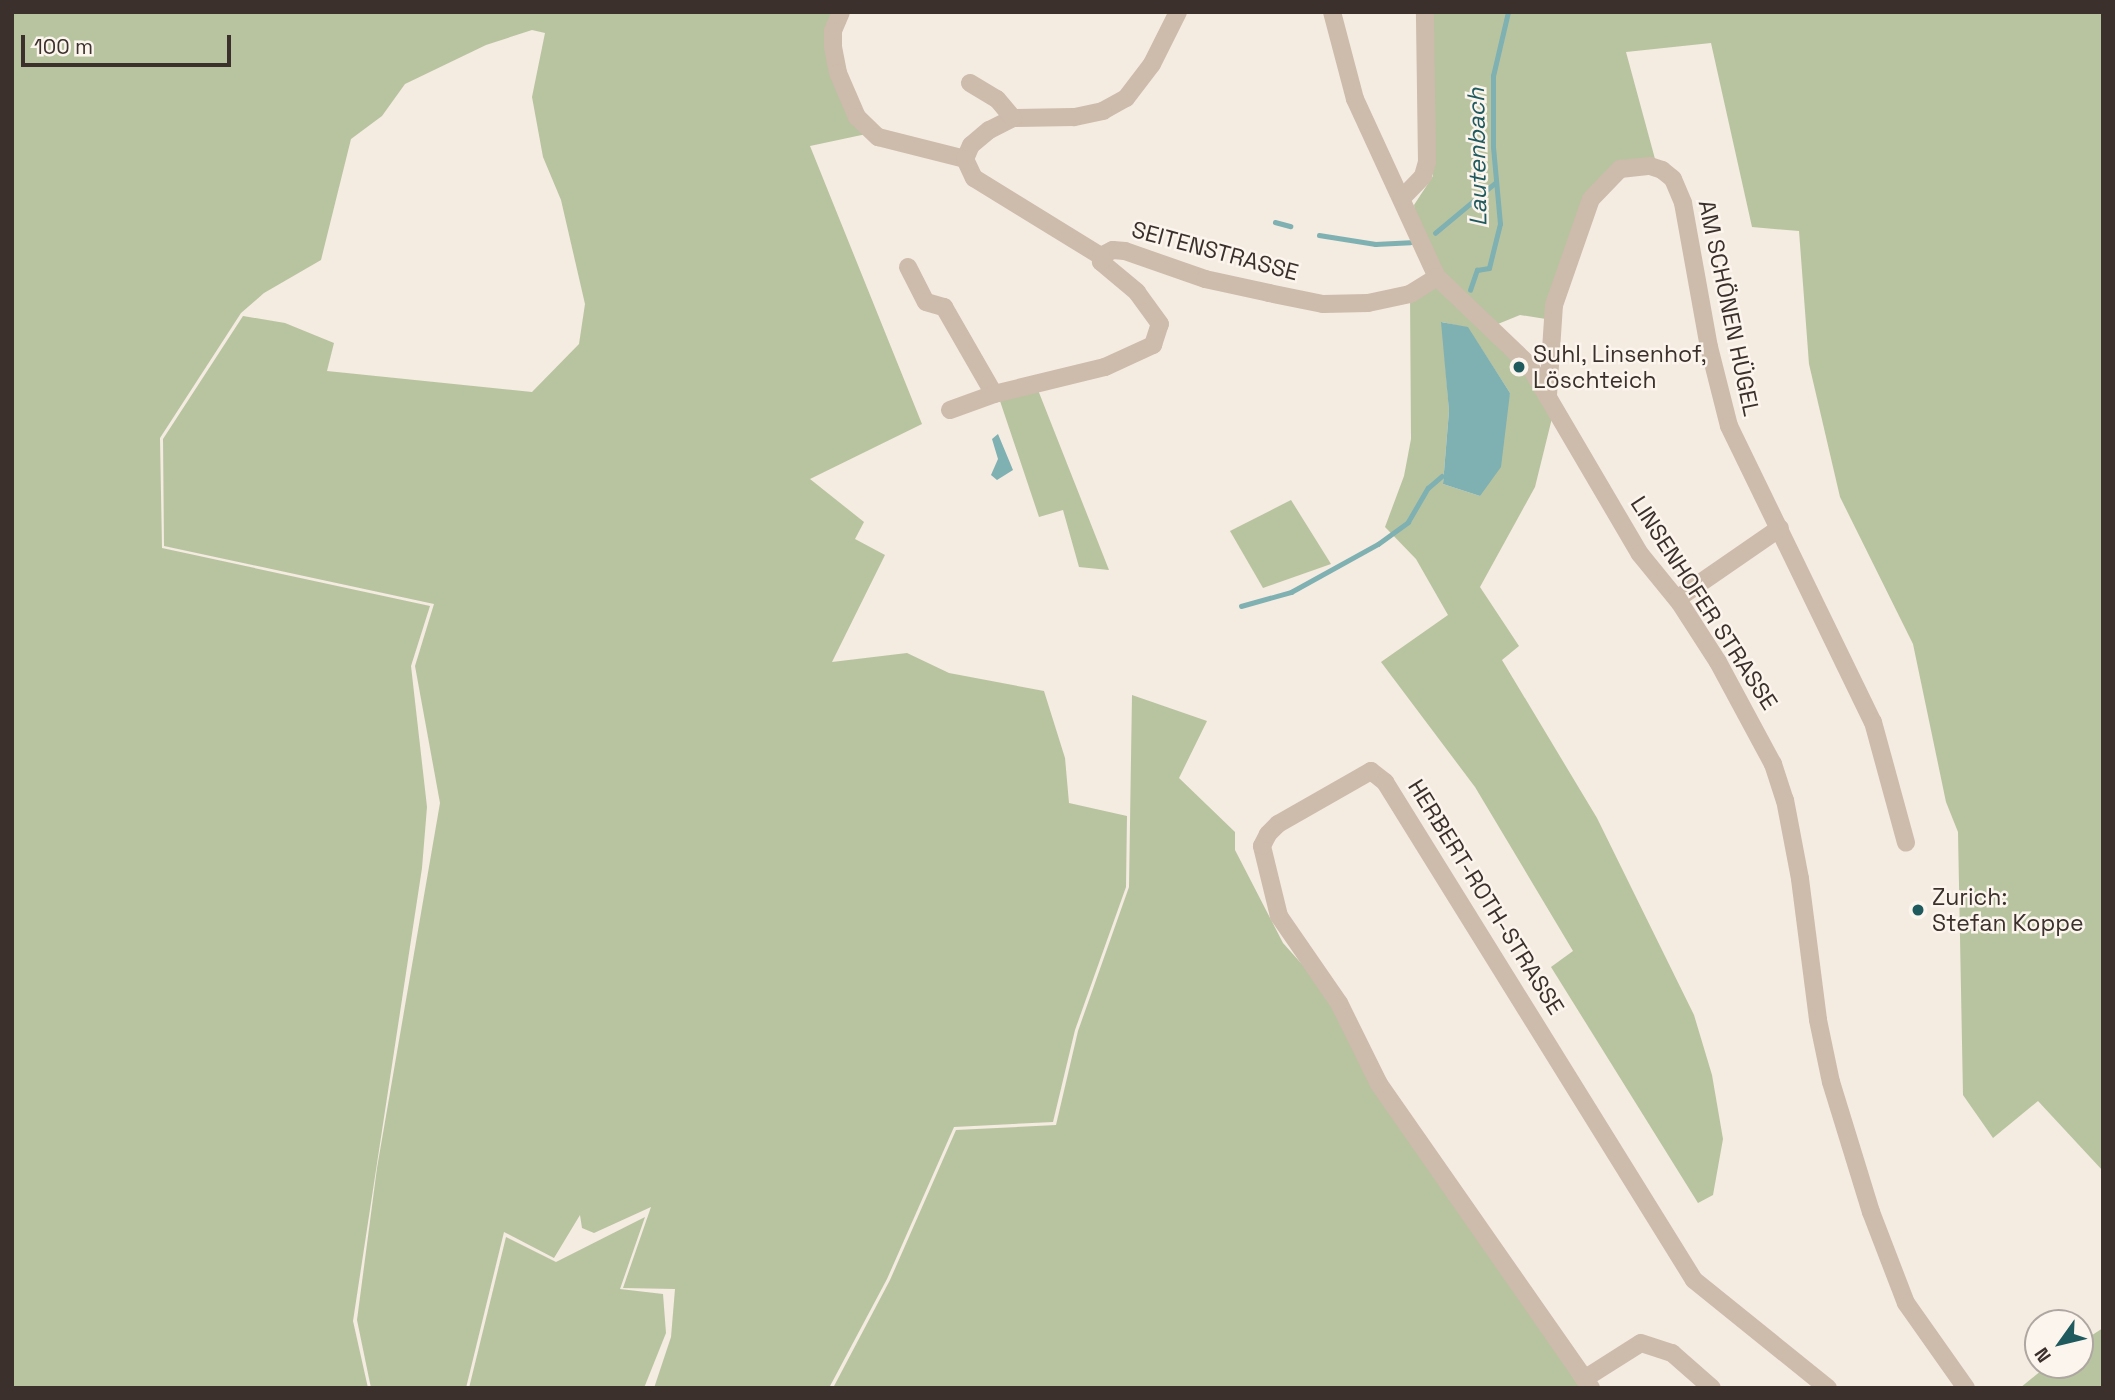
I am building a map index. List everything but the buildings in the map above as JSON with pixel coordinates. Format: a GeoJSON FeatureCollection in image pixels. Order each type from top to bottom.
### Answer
{"type":"FeatureCollection","features":[{"type":"Feature","properties":{"kind":"street"},"geometry":{"type":"LineString","coordinates":[[841,12],[833,31],[838,73],[857,117],[878,137],[965,159],[971,145],[989,130],[1013,118],[1074,117],[1103,111],[1126,99],[1152,64],[1178,12]]}},
{"type":"Feature","properties":{"kind":"street","name":"LINSENHOFER STRASSE"},"geometry":{"type":"LineString","coordinates":[[1332,12],[1355,99],[1437,277],[1512,344],[1548,395],[1640,554],[1677,599],[1718,662],[1773,764],[1785,800],[1798,867],[1831,1082],[1882,1247],[1906,1303],[1966,1388]]}},
{"type":"Feature","properties":{"kind":"street"},"geometry":{"type":"LineString","coordinates":[[1402,198],[1423,176],[1427,162],[1425,12]]}},
{"type":"Feature","properties":{"kind":"street"},"geometry":{"type":"LineString","coordinates":[[970,83],[997,99],[1013,118]]}},
{"type":"Feature","properties":{"kind":"street","name":"SEITENSTRASSE"},"geometry":{"type":"LineString","coordinates":[[965,159],[974,178],[998,196],[1101,256]]}},
{"type":"Feature","properties":{"kind":"street","name":"AM SCHÖNEN HÜGEL"},"geometry":{"type":"LineString","coordinates":[[1548,395],[1554,306],[1598,187],[1620,169],[1650,166],[1672,179],[1683,203],[1723,407],[1748,471],[1780,528],[1873,722],[1906,843]]}},
{"type":"Feature","properties":{"kind":"street","name":"SEITENSTRASSE"},"geometry":{"type":"LineString","coordinates":[[1101,256],[1113,250],[1125,251],[1205,279],[1323,304],[1385,300],[1410,294],[1437,277]]}},
{"type":"Feature","properties":{"kind":"street","name":"SEITENSTRASSE"},"geometry":{"type":"LineString","coordinates":[[950,410],[994,394],[1105,367],[1153,345],[1160,332],[1154,315],[1137,292],[1101,262],[1101,256]]}},
{"type":"Feature","properties":{"kind":"street"},"geometry":{"type":"LineString","coordinates":[[908,267],[926,302],[944,307],[994,394]]}},
{"type":"Feature","properties":{"kind":"street"},"geometry":{"type":"LineString","coordinates":[[1677,599],[1780,528]]}},
{"type":"Feature","properties":{"kind":"street","name":"HERBERT-ROTH-STRASSE"},"geometry":{"type":"LineString","coordinates":[[1587,1384],[1379,1084],[1339,1003],[1279,916],[1262,846],[1268,834],[1278,824],[1371,771],[1392,794],[1694,1280],[1828,1388]]}},
{"type":"Feature","properties":{"kind":"street"},"geometry":{"type":"LineString","coordinates":[[1587,1384],[1641,1343],[1672,1353],[1712,1388]]}},
{"type":"Feature","properties":{"kind":"green space"},"geometry":{"type":"Polygon","coordinates":[[[12,12],[841,12],[833,47],[871,133],[810,146],[922,424],[810,479],[864,522],[855,539],[885,555],[832,662],[907,653],[949,673],[1044,691],[1065,758],[1069,803],[1127,816],[1126,887],[1075,1030],[1053,1122],[954,1127],[887,1279],[829,1388],[654,1388],[671,1337],[675,1289],[623,1288],[651,1207],[594,1233],[582,1228],[580,1215],[554,1258],[504,1232],[466,1388],[371,1388],[357,1320],[377,1168],[440,803],[415,666],[434,604],[164,546],[163,439],[243,316],[285,323],[334,343],[327,371],[532,392],[579,344],[585,304],[561,200],[543,157],[532,97],[545,33],[532,30],[486,45],[405,84],[382,116],[351,139],[321,260],[264,293],[241,313],[160,438],[162,548],[430,606],[411,666],[427,807],[422,868],[353,1321],[368,1388],[12,1388],[12,12]]]}},
{"type":"Feature","properties":{"kind":"green space"},"geometry":{"type":"Polygon","coordinates":[[[1433,12],[2103,12],[2103,1171],[2038,1101],[1993,1138],[1963,1095],[1958,832],[1946,802],[1913,644],[1840,497],[1809,364],[1799,231],[1752,227],[1711,43],[1626,52],[1658,170],[1622,173],[1603,189],[1546,319],[1520,315],[1493,326],[1555,406],[1535,487],[1480,587],[1519,646],[1502,660],[1597,818],[1694,1015],[1712,1075],[1723,1139],[1713,1195],[1698,1203],[1551,967],[1573,951],[1475,787],[1381,662],[1448,615],[1416,559],[1385,527],[1404,476],[1411,439],[1410,294],[1437,277],[1418,231],[1414,205],[1433,176],[1433,12]],[[1442,322],[1449,411],[1443,484],[1480,496],[1510,393],[1468,328],[1442,322]]]}},
{"type":"Feature","properties":{"kind":"green space"},"geometry":{"type":"Polygon","coordinates":[[[1038,390],[1109,570],[1079,567],[1063,510],[1039,517],[1000,401],[1038,390]]]}},
{"type":"Feature","properties":{"kind":"green space"},"geometry":{"type":"Polygon","coordinates":[[[1291,500],[1331,564],[1263,588],[1230,531],[1291,500]]]}},
{"type":"Feature","properties":{"kind":"green space"},"geometry":{"type":"Polygon","coordinates":[[[1132,695],[1207,721],[1179,778],[1235,832],[1235,850],[1283,943],[1308,971],[1580,1388],[833,1388],[890,1280],[956,1130],[1056,1125],[1078,1031],[1129,887],[1132,695]]]}},
{"type":"Feature","properties":{"kind":"green space"},"geometry":{"type":"Polygon","coordinates":[[[645,1217],[620,1289],[663,1294],[666,1333],[644,1388],[469,1388],[506,1237],[556,1262],[645,1217]]]}},
{"type":"Feature","properties":{"kind":"green space"},"geometry":{"type":"Polygon","coordinates":[[[2103,1328],[2103,1388],[2020,1388],[2031,1379],[2094,1379],[2094,1334],[2103,1328]]]}},
{"type":"Feature","properties":{"kind":"water"},"geometry":{"type":"Polygon","coordinates":[[[1441,322],[1468,327],[1510,393],[1501,467],[1480,496],[1443,484],[1449,411],[1441,322]]]}},
{"type":"Feature","properties":{"kind":"water"},"geometry":{"type":"Polygon","coordinates":[[[998,434],[1013,470],[997,480],[991,475],[998,459],[992,439],[998,434]]]}},
{"type":"Feature","properties":{"kind":"waterway","name":"Lautenbach"},"geometry":{"type":"LineString","coordinates":[[1470,290],[1477,270],[1489,268],[1500,224],[1493,147],[1493,76],[1508,12]]}},
{"type":"Feature","properties":{"kind":"waterway"},"geometry":{"type":"LineString","coordinates":[[1435,233],[1495,183]]}},
{"type":"Feature","properties":{"kind":"waterway"},"geometry":{"type":"LineString","coordinates":[[1275,222],[1290,226]]}},
{"type":"Feature","properties":{"kind":"waterway"},"geometry":{"type":"LineString","coordinates":[[1319,235],[1375,244],[1410,242]]}},
{"type":"Feature","properties":{"kind":"waterway","name":"Lautenbach"},"geometry":{"type":"LineString","coordinates":[[1241,606],[1291,592],[1378,544],[1408,522],[1428,488],[1442,476]]}},
{"type":"Feature","properties":{"kind":"place","name":"Suhl, Linsenhof, Löschteich"},"geometry":{"type":"Point","coordinates":[1519,367]}},
{"type":"Feature","properties":{"kind":"place","name":"Zurich: Stefan Koppe"},"geometry":{"type":"Point","coordinates":[1918,910]}}]}
